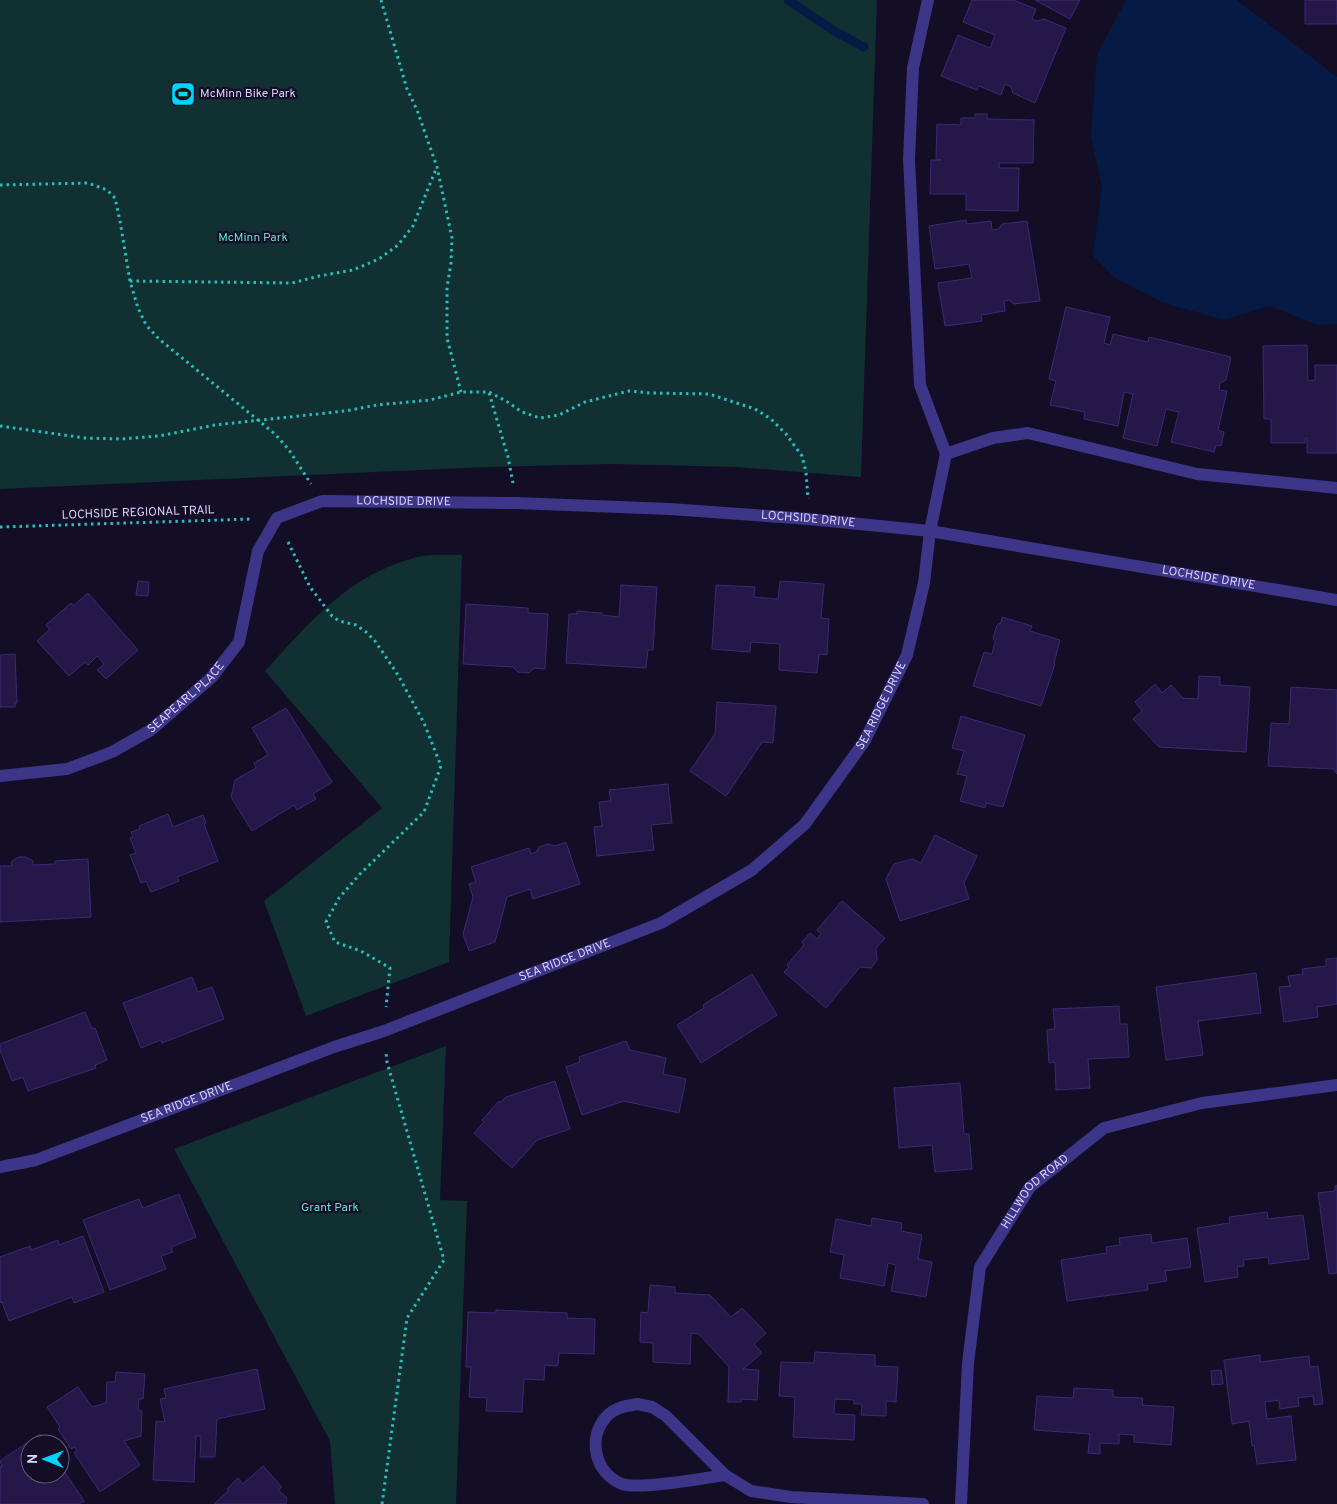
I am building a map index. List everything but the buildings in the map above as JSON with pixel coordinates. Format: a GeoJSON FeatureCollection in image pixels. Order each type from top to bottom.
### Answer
{"type":"FeatureCollection","features":[{"type":"Feature","properties":{"kind":"street"},"geometry":{"type":"LineString","coordinates":[[928,0],[912,68],[908,159],[920,385],[946,454],[993,438],[1028,433],[1197,474],[1337,488]]}},
{"type":"Feature","properties":{"kind":"street","name":"SEA RIDGE DRIVE"},"geometry":{"type":"LineString","coordinates":[[0,1167],[36,1160],[334,1047],[384,1030],[661,923],[752,870],[805,824],[864,742],[907,655],[924,583],[930,531],[946,454]]}},
{"type":"Feature","properties":{"kind":"street","name":"LOCHSIDE DRIVE"},"geometry":{"type":"LineString","coordinates":[[277,518],[322,501],[516,503],[670,509],[809,519],[930,531],[1337,600]]}},
{"type":"Feature","properties":{"kind":"street","name":"SEAPEARL PLACE"},"geometry":{"type":"LineString","coordinates":[[0,776],[67,769],[112,752],[152,730],[212,678],[238,642],[258,551],[277,518]]}},
{"type":"Feature","properties":{"kind":"street","name":"HILLWOOD ROAD"},"geometry":{"type":"LineString","coordinates":[[961,1504],[968,1363],[980,1267],[1030,1187],[1104,1128],[1202,1103],[1337,1085]]}},
{"type":"Feature","properties":{"kind":"street"},"geometry":{"type":"LineString","coordinates":[[725,1475],[639,1486],[623,1484],[609,1476],[599,1462],[595,1447],[598,1430],[606,1416],[620,1407],[636,1404],[652,1407],[666,1416],[725,1475],[751,1491],[790,1497],[923,1504]]}},
{"type":"Feature","properties":{"kind":"path"},"geometry":{"type":"LineString","coordinates":[[381,0],[407,89],[417,110],[437,168],[452,238],[451,263],[447,287],[447,338],[460,392]]}},
{"type":"Feature","properties":{"kind":"path"},"geometry":{"type":"LineString","coordinates":[[130,281],[292,283],[353,270],[379,259],[398,245],[414,226],[437,168]]}},
{"type":"Feature","properties":{"kind":"path"},"geometry":{"type":"LineString","coordinates":[[0,185],[88,183],[107,190],[115,198],[130,281],[138,308],[146,325],[159,338],[275,434],[289,450],[322,501]]}},
{"type":"Feature","properties":{"kind":"path"},"geometry":{"type":"LineString","coordinates":[[0,426],[85,438],[121,439],[158,436],[215,425],[430,400],[460,392],[489,392],[522,412],[540,418],[559,416],[585,402],[629,391],[709,394],[755,409],[781,429],[802,456],[806,472],[809,519]]}},
{"type":"Feature","properties":{"kind":"path"},"geometry":{"type":"LineString","coordinates":[[489,392],[508,457],[516,503]]}},
{"type":"Feature","properties":{"kind":"path"},"geometry":{"type":"LineString","coordinates":[[277,518],[310,587],[332,616],[339,621],[356,625],[366,632],[398,675],[424,723],[440,766],[424,812],[360,874],[339,898],[326,922],[335,942],[361,951],[390,968],[384,1030],[387,1062],[444,1260],[407,1318],[382,1504]]}},
{"type":"Feature","properties":{"kind":"path","name":"LOCHSIDE REGIONAL TRAIL"},"geometry":{"type":"LineString","coordinates":[[0,527],[277,518]]}},
{"type":"Feature","properties":{"kind":"green space","name":"McMinn Park"},"geometry":{"type":"Polygon","coordinates":[[[0,0],[877,0],[861,477],[736,467],[612,464],[487,467],[0,489],[0,0]]]}},
{"type":"Feature","properties":{"kind":"green space"},"geometry":{"type":"Polygon","coordinates":[[[462,555],[449,962],[306,1016],[264,901],[382,808],[265,671],[332,602],[371,575],[417,557],[462,555]]]}},
{"type":"Feature","properties":{"kind":"green space","name":"Grant Park"},"geometry":{"type":"Polygon","coordinates":[[[446,1046],[440,1200],[467,1201],[456,1504],[335,1504],[330,1441],[174,1149],[446,1046]]]}},
{"type":"Feature","properties":{"kind":"water"},"geometry":{"type":"Polygon","coordinates":[[[1126,0],[1237,0],[1337,77],[1337,324],[1318,325],[1269,306],[1224,320],[1164,303],[1115,278],[1093,256],[1102,187],[1091,137],[1097,54],[1126,0]]]}},
{"type":"Feature","properties":{"kind":"waterway"},"geometry":{"type":"LineString","coordinates":[[788,0],[834,31],[864,47]]}},
{"type":"Feature","properties":{"kind":"place","name":"McMinn Bike Park"},"geometry":{"type":"Point","coordinates":[183,94]}}]}
